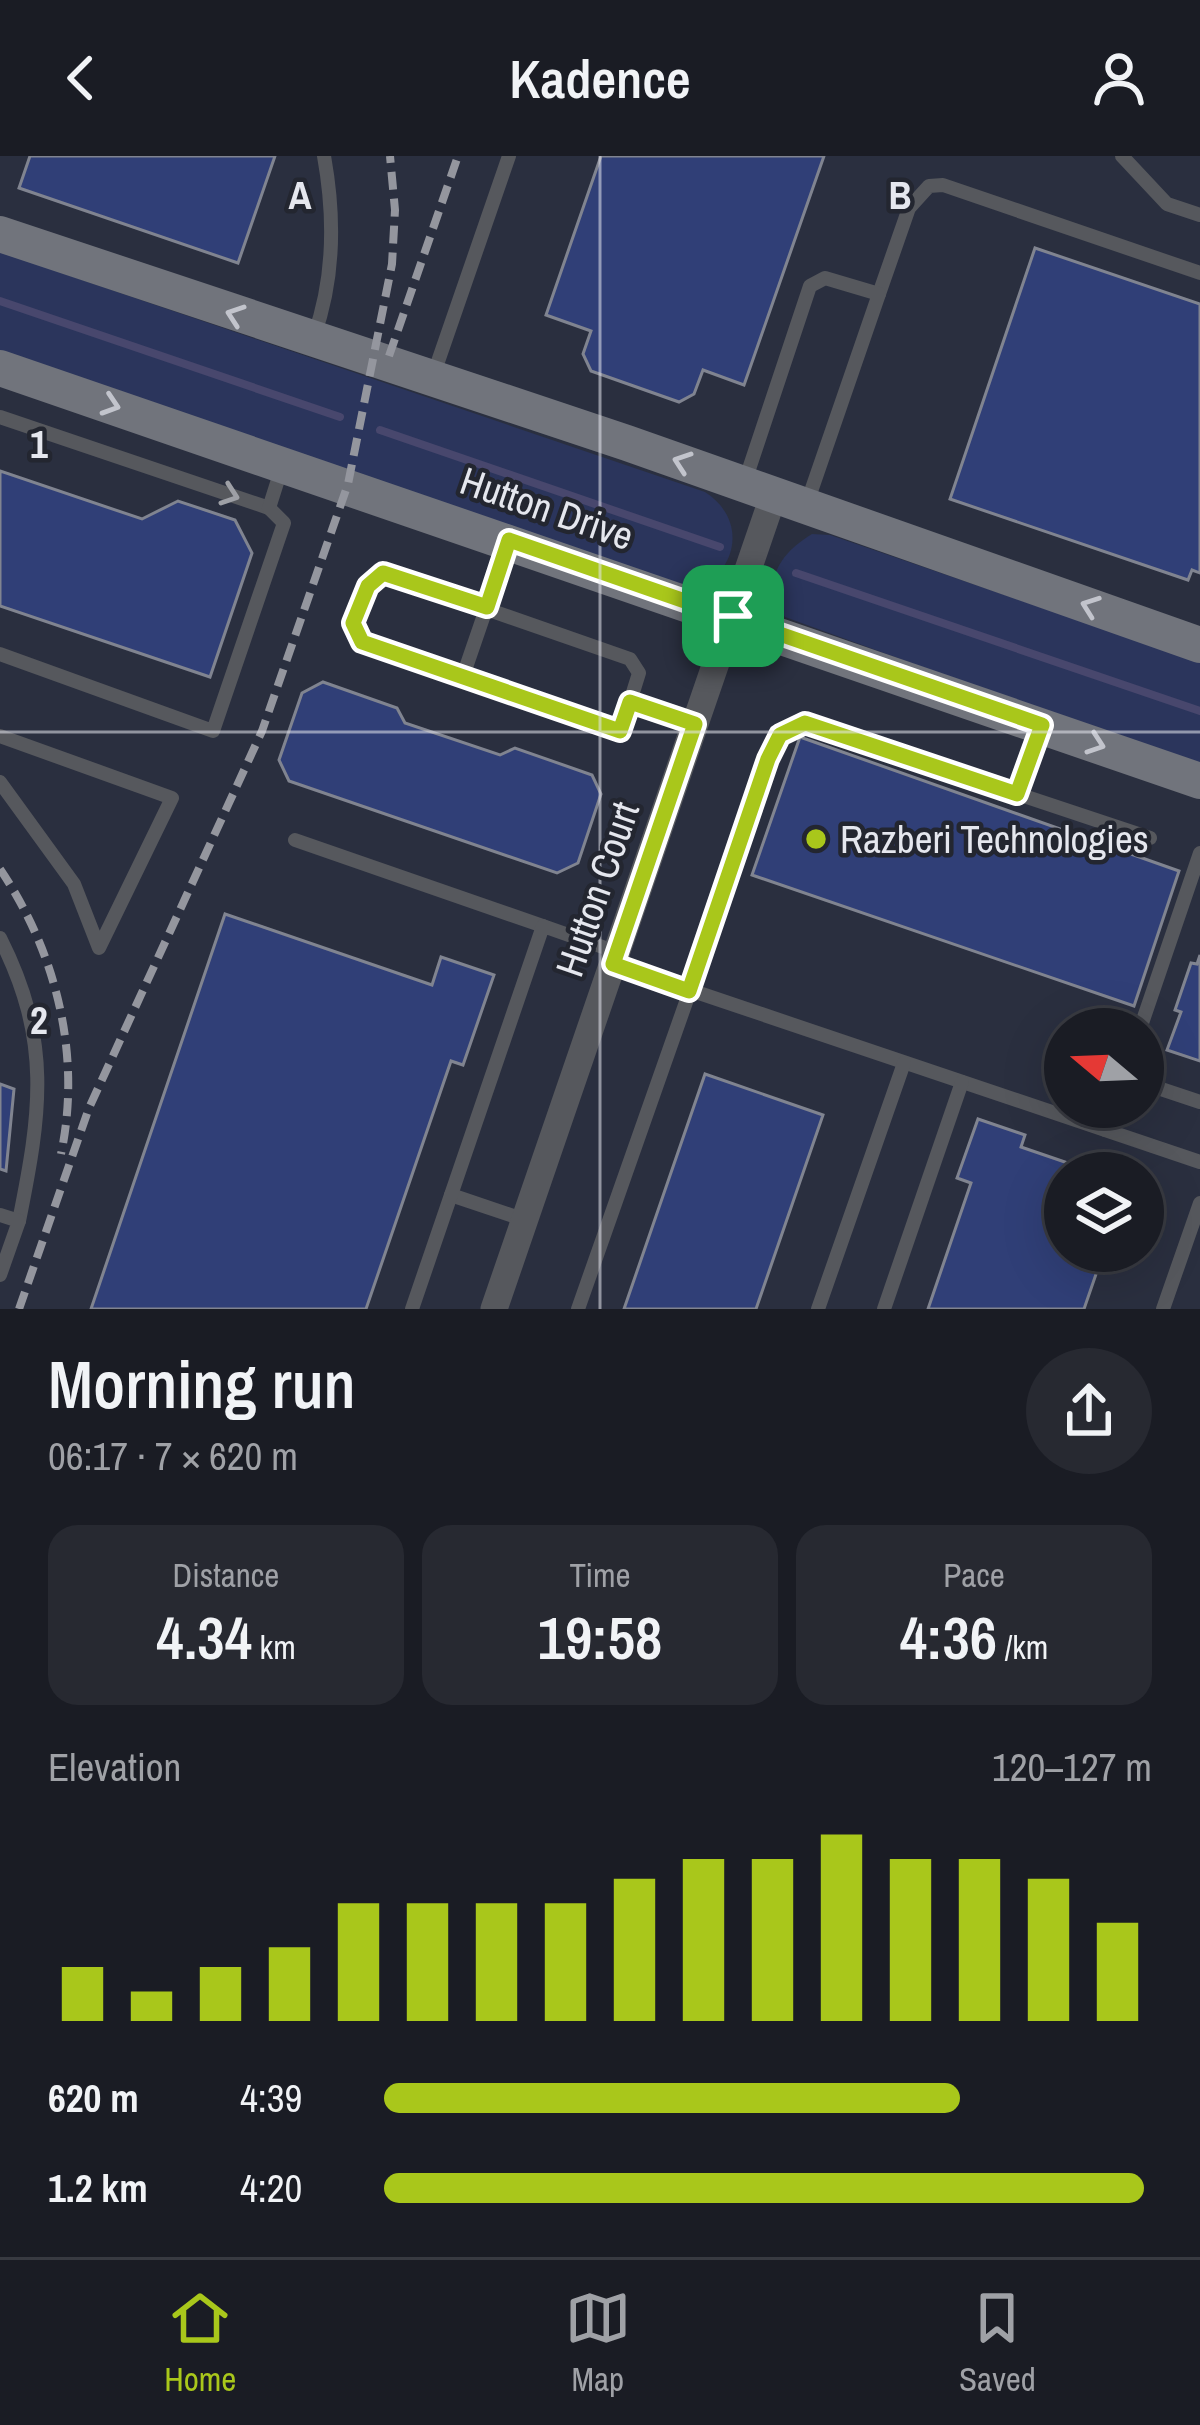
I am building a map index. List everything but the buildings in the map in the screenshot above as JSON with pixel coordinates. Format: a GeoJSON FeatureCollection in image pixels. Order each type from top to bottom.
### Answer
{"type":"FeatureCollection","features":[{"type":"Feature","properties":{"kind":"street"},"geometry":{"type":"LineString","coordinates":[[0,234],[775,495],[1200,645]]}},
{"type":"Feature","properties":{"kind":"street","name":"Hutton Drive"},"geometry":{"type":"LineString","coordinates":[[0,368],[733,616],[1200,781]]}},
{"type":"Feature","properties":{"kind":"street","name":"Hutton Court"},"geometry":{"type":"LineString","coordinates":[[496,1308],[775,495]]}},
{"type":"Feature","properties":{"kind":"lane"},"geometry":{"type":"LineString","coordinates":[[312,341],[324,308],[331,250],[333,207],[324,156]]}},
{"type":"Feature","properties":{"kind":"lane"},"geometry":{"type":"LineString","coordinates":[[431,380],[509,156]]}},
{"type":"Feature","properties":{"kind":"lane"},"geometry":{"type":"LineString","coordinates":[[1122,156],[1167,204],[1200,215]]}},
{"type":"Feature","properties":{"kind":"lane"},"geometry":{"type":"LineString","coordinates":[[775,495],[879,294],[909,208],[929,186],[943,185],[1200,273]]}},
{"type":"Feature","properties":{"kind":"lane"},"geometry":{"type":"LineString","coordinates":[[775,495],[810,286],[825,278],[879,294]]}},
{"type":"Feature","properties":{"kind":"lane"},"geometry":{"type":"LineString","coordinates":[[0,417],[269,508],[284,523],[214,730],[0,654]]}},
{"type":"Feature","properties":{"kind":"lane"},"geometry":{"type":"LineString","coordinates":[[269,508],[283,462]]}},
{"type":"Feature","properties":{"kind":"lane"},"geometry":{"type":"LineString","coordinates":[[464,676],[509,540]]}},
{"type":"Feature","properties":{"kind":"lane"},"geometry":{"type":"LineString","coordinates":[[383,573],[487,607],[630,659],[640,673],[620,731],[362,642],[353,623],[368,586],[383,573]]}},
{"type":"Feature","properties":{"kind":"lane"},"geometry":{"type":"LineString","coordinates":[[630,702],[695,724]]}},
{"type":"Feature","properties":{"kind":"lane"},"geometry":{"type":"LineString","coordinates":[[578,1309],[780,735],[805,723],[1150,838]]}},
{"type":"Feature","properties":{"kind":"lane"},"geometry":{"type":"LineString","coordinates":[[1017,794],[1042,725]]}},
{"type":"Feature","properties":{"kind":"lane"},"geometry":{"type":"LineString","coordinates":[[0,736],[172,798],[99,948],[74,884],[0,782]]}},
{"type":"Feature","properties":{"kind":"lane"},"geometry":{"type":"LineString","coordinates":[[295,840],[543,926],[689,991],[1200,1162]]}},
{"type":"Feature","properties":{"kind":"lane"},"geometry":{"type":"LineString","coordinates":[[1147,1008],[1199,856]]}},
{"type":"Feature","properties":{"kind":"lane"},"geometry":{"type":"LineString","coordinates":[[412,1309],[543,926]]}},
{"type":"Feature","properties":{"kind":"lane"},"geometry":{"type":"LineString","coordinates":[[0,938],[37,1035],[38,1126],[19,1221],[0,1275]]}},
{"type":"Feature","properties":{"kind":"lane"},"geometry":{"type":"LineString","coordinates":[[818,1309],[904,1063]]}},
{"type":"Feature","properties":{"kind":"lane"},"geometry":{"type":"LineString","coordinates":[[884,1309],[962,1082]]}},
{"type":"Feature","properties":{"kind":"lane"},"geometry":{"type":"LineString","coordinates":[[1164,1090],[1200,1102]]}},
{"type":"Feature","properties":{"kind":"lane"},"geometry":{"type":"LineString","coordinates":[[451,1195],[525,1220]]}},
{"type":"Feature","properties":{"kind":"lane"},"geometry":{"type":"LineString","coordinates":[[1162,1309],[1200,1203]]}},
{"type":"Feature","properties":{"kind":"lane"},"geometry":{"type":"LineString","coordinates":[[0,1215],[19,1221]]}},
{"type":"Feature","properties":{"kind":"shaded area"},"geometry":{"type":"Polygon","coordinates":[[[0,156],[1200,156],[1200,1309],[0,1309],[0,156]]]}},
{"type":"Feature","properties":{"kind":"shaded area"},"geometry":{"type":"Polygon","coordinates":[[[0,252],[705,492],[718,503],[732,530],[728,558],[721,570],[694,590],[0,357],[0,252]]]}},
{"type":"Feature","properties":{"kind":"shaded area"},"geometry":{"type":"Polygon","coordinates":[[[812,534],[830,535],[1200,662],[1200,768],[785,617],[774,593],[777,570],[791,550],[812,534]]]}},
{"type":"Feature","properties":{"kind":"waterway"},"geometry":{"type":"LineString","coordinates":[[0,301],[340,417]]}},
{"type":"Feature","properties":{"kind":"waterway"},"geometry":{"type":"LineString","coordinates":[[380,430],[720,547]]}},
{"type":"Feature","properties":{"kind":"waterway"},"geometry":{"type":"LineString","coordinates":[[796,573],[1200,711]]}},
{"type":"Feature","properties":{"kind":"railway"},"geometry":{"type":"LineString","coordinates":[[19,1309],[89,1108],[262,731],[348,484],[392,264],[395,210],[390,156]]}},
{"type":"Feature","properties":{"kind":"railway"},"geometry":{"type":"LineString","coordinates":[[389,356],[458,156]]}},
{"type":"Feature","properties":{"kind":"railway"},"geometry":{"type":"LineString","coordinates":[[0,869],[36,935],[59,1006],[68,1079],[61,1154]]}},
{"type":"Feature","properties":{"kind":"place","name":"Razberi Technologies"},"geometry":{"type":"Point","coordinates":[816,839]}},
{"type":"Feature","properties":{"kind":"route"},"geometry":{"type":"LineString","coordinates":[[509,540],[733,616],[1042,725],[1017,794],[805,723],[780,735],[689,991],[613,964],[695,724],[630,702],[620,731],[362,642],[353,623],[368,586],[383,573],[487,607],[509,540]]}}]}
